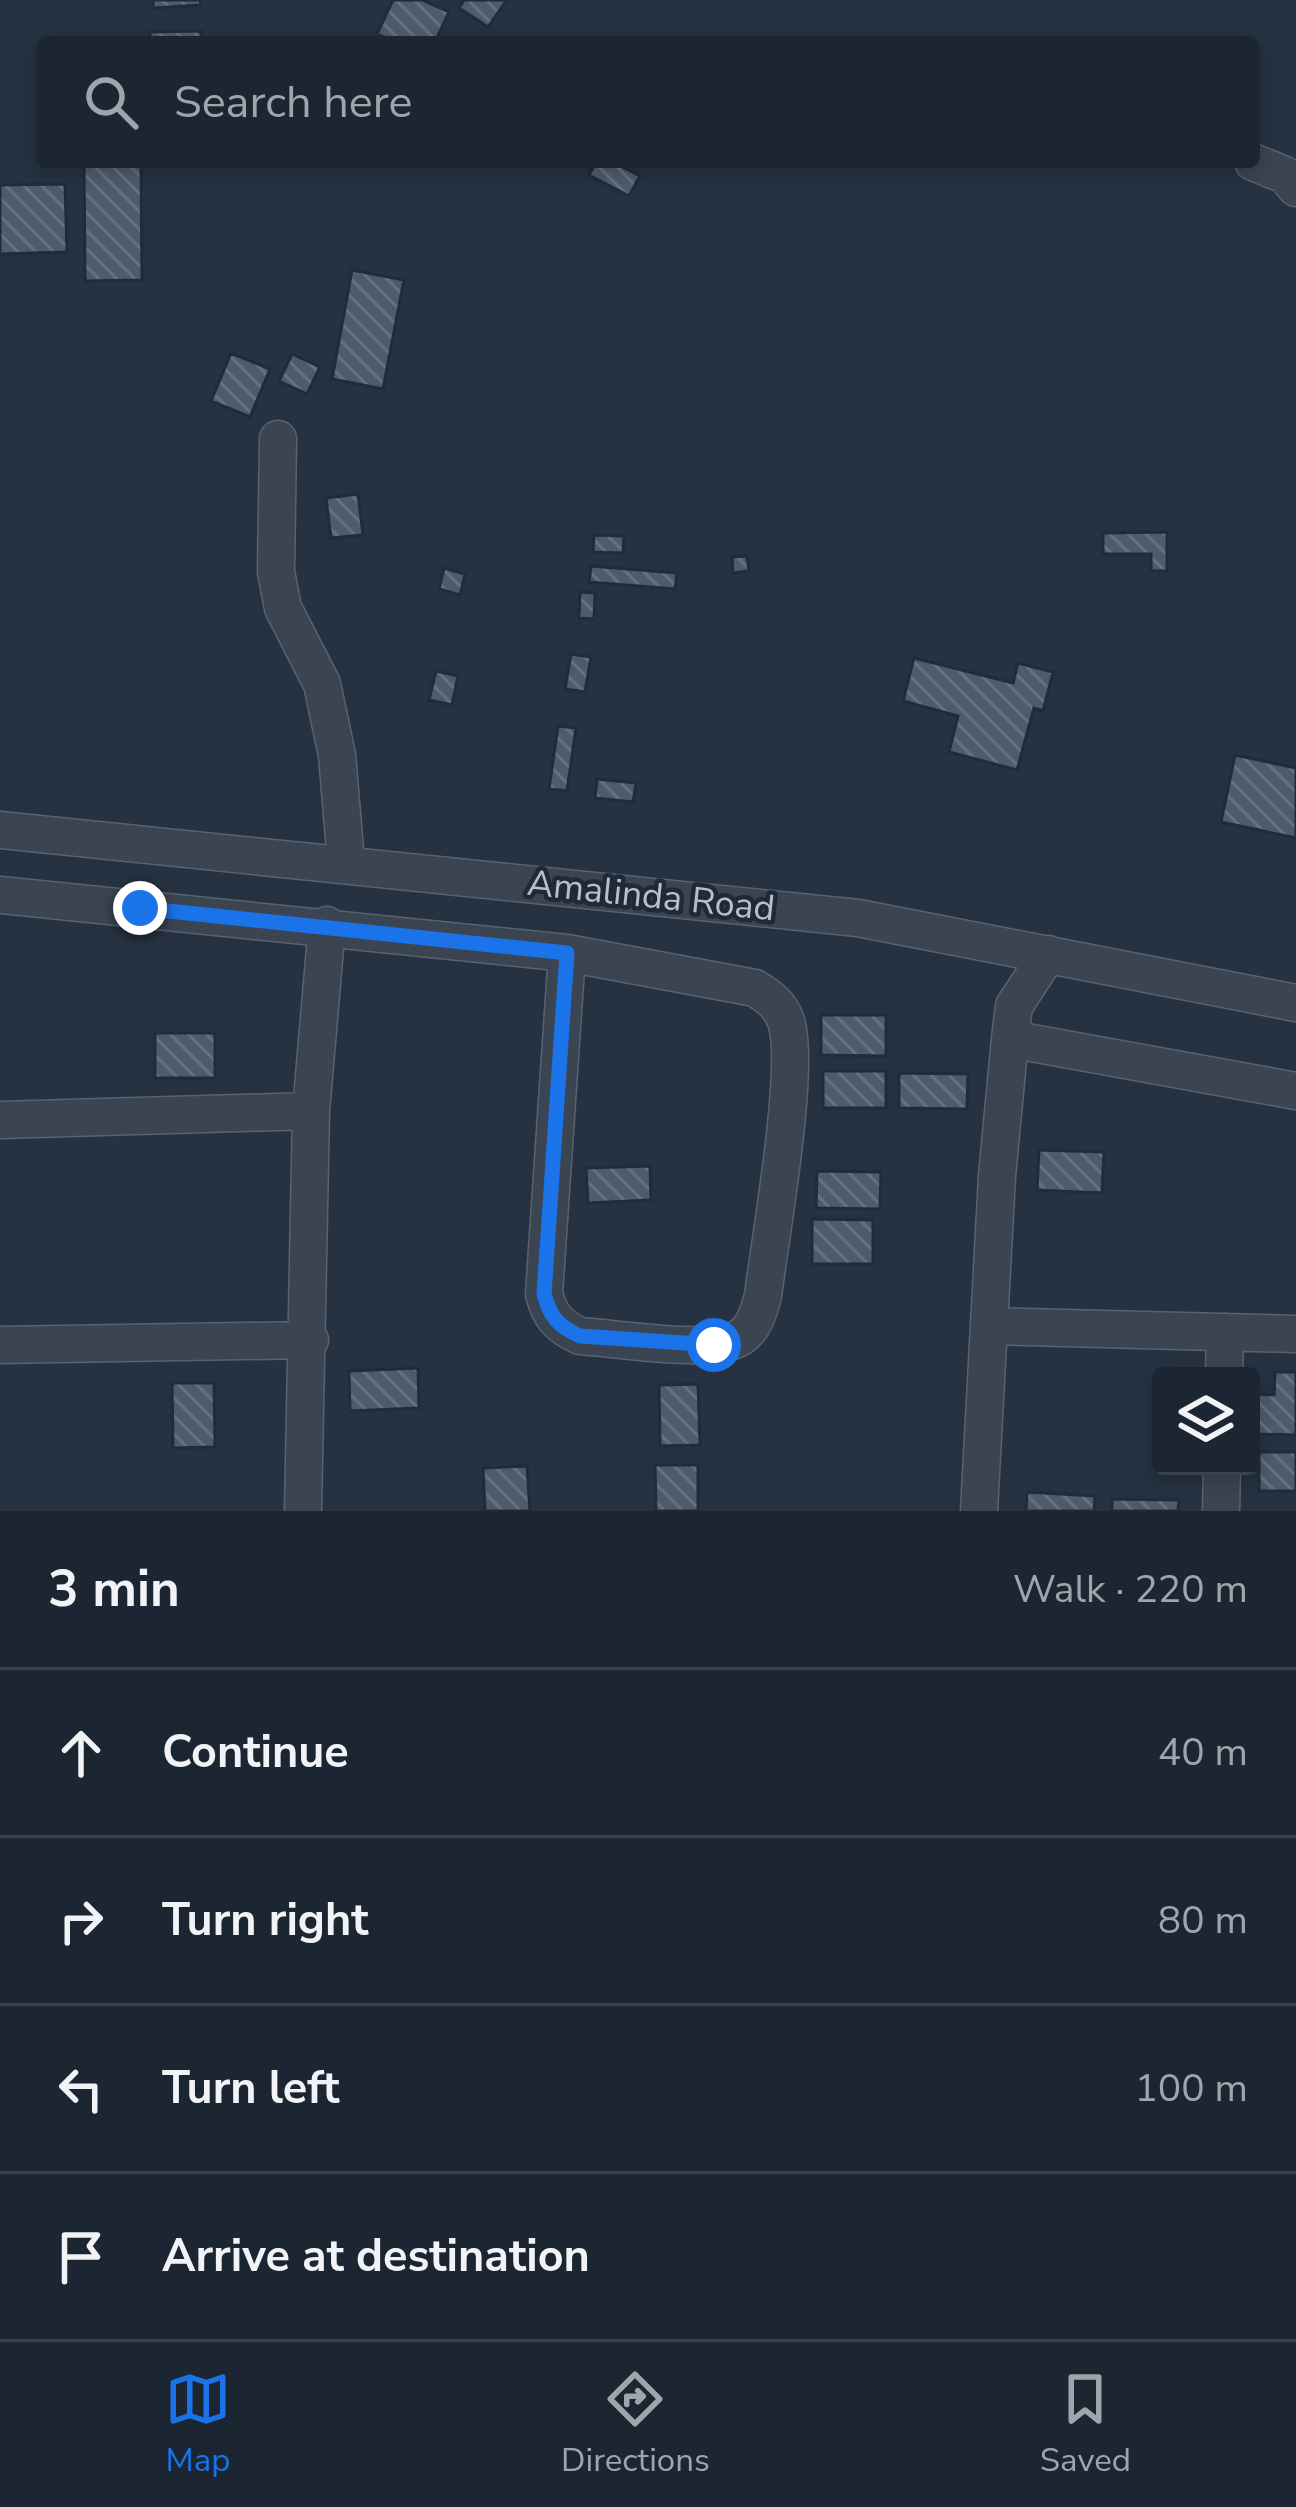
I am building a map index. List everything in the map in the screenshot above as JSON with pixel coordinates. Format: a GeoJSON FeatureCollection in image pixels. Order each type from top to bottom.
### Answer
{"type":"FeatureCollection","features":[{"type":"Feature","properties":{"kind":"street"},"geometry":{"type":"LineString","coordinates":[[1260,165],[1286,176],[1296,188]]}},
{"type":"Feature","properties":{"kind":"street"},"geometry":{"type":"LineString","coordinates":[[278,439],[276,572],[283,608],[322,684],[337,755],[346,862]]}},
{"type":"Feature","properties":{"kind":"street","name":"Amalinda Road"},"geometry":{"type":"LineString","coordinates":[[0,830],[858,918],[1296,1003]]}},
{"type":"Feature","properties":{"kind":"street"},"geometry":{"type":"LineString","coordinates":[[0,895],[567,953],[754,988],[776,1002],[787,1024],[789,1064],[764,1295],[757,1319],[740,1338],[714,1345],[580,1336],[562,1328],[549,1312],[544,1294],[567,953]]}},
{"type":"Feature","properties":{"kind":"street"},"geometry":{"type":"LineString","coordinates":[[303,1511],[311,1111],[327,925]]}},
{"type":"Feature","properties":{"kind":"street"},"geometry":{"type":"LineString","coordinates":[[979,1511],[1014,1006],[1048,954]]}},
{"type":"Feature","properties":{"kind":"street"},"geometry":{"type":"LineString","coordinates":[[1010,1039],[1296,1091]]}},
{"type":"Feature","properties":{"kind":"street"},"geometry":{"type":"LineString","coordinates":[[0,1120],[311,1111]]}},
{"type":"Feature","properties":{"kind":"street"},"geometry":{"type":"LineString","coordinates":[[990,1326],[1296,1334]]}},
{"type":"Feature","properties":{"kind":"street"},"geometry":{"type":"LineString","coordinates":[[1224,1367],[1225,1332]]}},
{"type":"Feature","properties":{"kind":"street"},"geometry":{"type":"LineString","coordinates":[[0,1346],[310,1340]]}},
{"type":"Feature","properties":{"kind":"street"},"geometry":{"type":"LineString","coordinates":[[1221,1511],[1222,1475]]}},
{"type":"Feature","properties":{"kind":"building"},"geometry":{"type":"Polygon","coordinates":[[[153,0],[200,0],[201,5],[153,8],[153,0]]]}},
{"type":"Feature","properties":{"kind":"building"},"geometry":{"type":"Polygon","coordinates":[[[393,0],[422,0],[449,12],[438,36],[377,34],[393,0]]]}},
{"type":"Feature","properties":{"kind":"building"},"geometry":{"type":"Polygon","coordinates":[[[464,0],[506,1],[488,27],[459,8],[464,0]]]}},
{"type":"Feature","properties":{"kind":"building"},"geometry":{"type":"Polygon","coordinates":[[[201,31],[201,36],[150,36],[150,32],[201,31]]]}},
{"type":"Feature","properties":{"kind":"building"},"geometry":{"type":"Polygon","coordinates":[[[84,168],[141,168],[142,280],[85,281],[84,168]]]}},
{"type":"Feature","properties":{"kind":"building"},"geometry":{"type":"Polygon","coordinates":[[[593,168],[625,168],[640,176],[629,196],[589,175],[593,168]]]}},
{"type":"Feature","properties":{"kind":"building"},"geometry":{"type":"Polygon","coordinates":[[[65,184],[67,252],[0,254],[0,185],[65,184]]]}},
{"type":"Feature","properties":{"kind":"building"},"geometry":{"type":"Polygon","coordinates":[[[352,270],[404,280],[383,389],[332,379],[352,270]]]}},
{"type":"Feature","properties":{"kind":"building"},"geometry":{"type":"Polygon","coordinates":[[[231,353],[270,369],[250,417],[211,401],[231,353]]]}},
{"type":"Feature","properties":{"kind":"building"},"geometry":{"type":"Polygon","coordinates":[[[292,354],[320,367],[307,394],[279,381],[292,354]]]}},
{"type":"Feature","properties":{"kind":"building"},"geometry":{"type":"Polygon","coordinates":[[[358,494],[363,535],[331,538],[326,498],[358,494]]]}},
{"type":"Feature","properties":{"kind":"building"},"geometry":{"type":"Polygon","coordinates":[[[1167,532],[1167,571],[1151,571],[1151,554],[1103,554],[1103,533],[1167,532]]]}},
{"type":"Feature","properties":{"kind":"building"},"geometry":{"type":"Polygon","coordinates":[[[594,535],[624,536],[623,553],[593,552],[594,535]]]}},
{"type":"Feature","properties":{"kind":"building"},"geometry":{"type":"Polygon","coordinates":[[[747,556],[749,571],[733,573],[732,557],[747,556]]]}},
{"type":"Feature","properties":{"kind":"building"},"geometry":{"type":"Polygon","coordinates":[[[591,566],[677,573],[675,589],[589,582],[591,566]]]}},
{"type":"Feature","properties":{"kind":"building"},"geometry":{"type":"Polygon","coordinates":[[[444,568],[465,574],[460,595],[439,589],[444,568]]]}},
{"type":"Feature","properties":{"kind":"building"},"geometry":{"type":"Polygon","coordinates":[[[580,592],[595,593],[594,619],[579,618],[580,592]]]}},
{"type":"Feature","properties":{"kind":"building"},"geometry":{"type":"Polygon","coordinates":[[[571,654],[591,657],[585,692],[565,689],[571,654]]]}},
{"type":"Feature","properties":{"kind":"building"},"geometry":{"type":"Polygon","coordinates":[[[914,658],[1013,683],[1018,663],[1053,672],[1043,711],[1034,708],[1017,770],[949,752],[958,716],[903,701],[914,658]]]}},
{"type":"Feature","properties":{"kind":"building"},"geometry":{"type":"Polygon","coordinates":[[[436,671],[458,676],[452,705],[429,700],[436,671]]]}},
{"type":"Feature","properties":{"kind":"building"},"geometry":{"type":"Polygon","coordinates":[[[558,726],[576,728],[567,791],[549,789],[558,726]]]}},
{"type":"Feature","properties":{"kind":"building"},"geometry":{"type":"Polygon","coordinates":[[[1235,755],[1296,768],[1296,838],[1221,822],[1235,755]]]}},
{"type":"Feature","properties":{"kind":"building"},"geometry":{"type":"Polygon","coordinates":[[[597,779],[636,783],[633,802],[595,798],[597,779]]]}},
{"type":"Feature","properties":{"kind":"building"},"geometry":{"type":"Polygon","coordinates":[[[821,1015],[886,1015],[886,1056],[821,1055],[821,1015]]]}},
{"type":"Feature","properties":{"kind":"building"},"geometry":{"type":"Polygon","coordinates":[[[155,1033],[215,1033],[215,1078],[155,1078],[155,1033]]]}},
{"type":"Feature","properties":{"kind":"building"},"geometry":{"type":"Polygon","coordinates":[[[823,1071],[886,1071],[886,1108],[823,1108],[823,1071]]]}},
{"type":"Feature","properties":{"kind":"building"},"geometry":{"type":"Polygon","coordinates":[[[899,1073],[968,1074],[967,1109],[899,1108],[899,1073]]]}},
{"type":"Feature","properties":{"kind":"building"},"geometry":{"type":"Polygon","coordinates":[[[1039,1150],[1104,1152],[1102,1193],[1037,1190],[1039,1150]]]}},
{"type":"Feature","properties":{"kind":"building"},"geometry":{"type":"Polygon","coordinates":[[[650,1166],[651,1200],[588,1203],[586,1168],[650,1166]]]}},
{"type":"Feature","properties":{"kind":"building"},"geometry":{"type":"Polygon","coordinates":[[[817,1171],[881,1172],[880,1209],[816,1208],[817,1171]]]}},
{"type":"Feature","properties":{"kind":"building"},"geometry":{"type":"Polygon","coordinates":[[[812,1219],[873,1220],[873,1264],[812,1264],[812,1219]]]}},
{"type":"Feature","properties":{"kind":"building"},"geometry":{"type":"Polygon","coordinates":[[[418,1368],[419,1408],[350,1411],[349,1371],[418,1368]]]}},
{"type":"Feature","properties":{"kind":"building"},"geometry":{"type":"Polygon","coordinates":[[[1275,1372],[1296,1372],[1296,1435],[1260,1434],[1260,1394],[1274,1395],[1275,1372]]]}},
{"type":"Feature","properties":{"kind":"building"},"geometry":{"type":"Polygon","coordinates":[[[172,1383],[214,1383],[215,1447],[173,1448],[172,1383]]]}},
{"type":"Feature","properties":{"kind":"building"},"geometry":{"type":"Polygon","coordinates":[[[698,1384],[700,1445],[660,1446],[659,1385],[698,1384]]]}},
{"type":"Feature","properties":{"kind":"building"},"geometry":{"type":"Polygon","coordinates":[[[1260,1452],[1296,1452],[1296,1491],[1259,1491],[1260,1452]]]}},
{"type":"Feature","properties":{"kind":"building"},"geometry":{"type":"Polygon","coordinates":[[[655,1465],[698,1465],[698,1511],[656,1511],[655,1465]]]}},
{"type":"Feature","properties":{"kind":"building"},"geometry":{"type":"Polygon","coordinates":[[[527,1466],[530,1511],[485,1511],[483,1468],[527,1466]]]}},
{"type":"Feature","properties":{"kind":"building"},"geometry":{"type":"Polygon","coordinates":[[[1027,1492],[1095,1496],[1094,1511],[1026,1511],[1027,1492]]]}},
{"type":"Feature","properties":{"kind":"building"},"geometry":{"type":"Polygon","coordinates":[[[1112,1499],[1179,1500],[1178,1511],[1112,1511],[1112,1499]]]}},
{"type":"Feature","properties":{"kind":"route"},"geometry":{"type":"LineString","coordinates":[[140,908],[567,953],[544,1294],[549,1312],[562,1328],[580,1336],[714,1345]]}}]}
